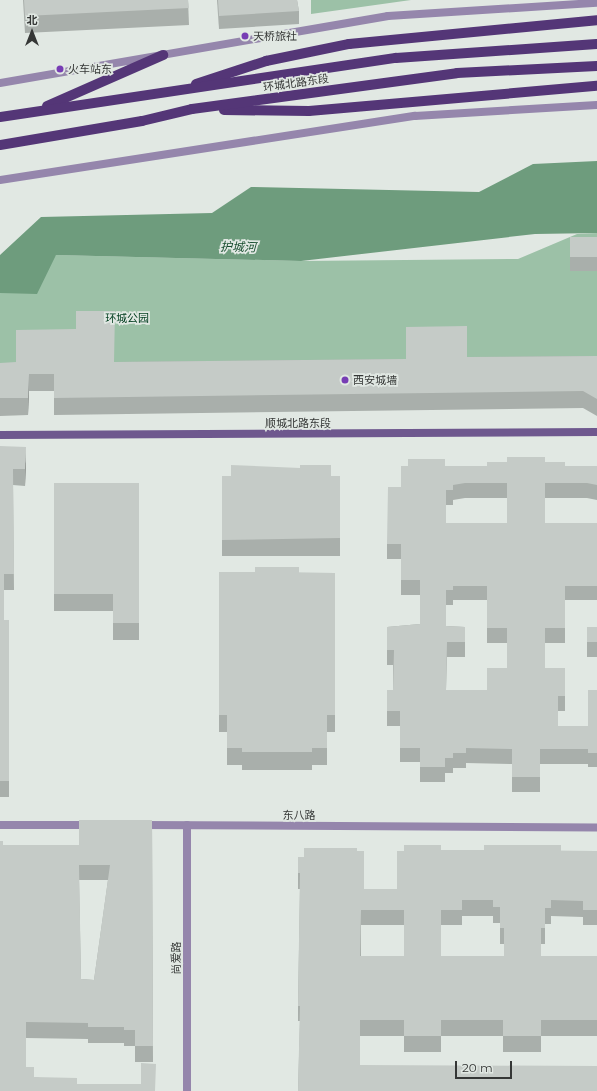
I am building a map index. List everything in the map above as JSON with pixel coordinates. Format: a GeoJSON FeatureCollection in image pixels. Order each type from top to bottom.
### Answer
{"type":"FeatureCollection","features":[{"type":"Feature","properties":{"kind":"main road"},"geometry":{"type":"LineString","coordinates":[[176,91],[266,61],[349,44],[597,20]]}},
{"type":"Feature","properties":{"kind":"main road","name":"环城北路东段"},"geometry":{"type":"LineString","coordinates":[[0,117],[396,58],[597,44]]}},
{"type":"Feature","properties":{"kind":"main road"},"geometry":{"type":"LineString","coordinates":[[34,112],[163,55]]}},
{"type":"Feature","properties":{"kind":"main road","name":"环城北路东段"},"geometry":{"type":"LineString","coordinates":[[0,145],[142,121],[192,109],[457,73],[597,66]]}},
{"type":"Feature","properties":{"kind":"main road"},"geometry":{"type":"LineString","coordinates":[[192,109],[309,111],[597,86]]}},
{"type":"Feature","properties":{"kind":"street"},"geometry":{"type":"LineString","coordinates":[[0,83],[388,16],[597,3]]}},
{"type":"Feature","properties":{"kind":"street"},"geometry":{"type":"LineString","coordinates":[[0,180],[415,116],[597,105]]}},
{"type":"Feature","properties":{"kind":"street","name":"顺城北路东段"},"geometry":{"type":"LineString","coordinates":[[0,435],[597,432]]}},
{"type":"Feature","properties":{"kind":"street"},"geometry":{"type":"LineString","coordinates":[[0,824],[101,825]]}},
{"type":"Feature","properties":{"kind":"street","name":"东八路"},"geometry":{"type":"LineString","coordinates":[[132,825],[597,827]]}},
{"type":"Feature","properties":{"kind":"street","name":"尚爱路"},"geometry":{"type":"LineString","coordinates":[[187,825],[187,1091]]}},
{"type":"Feature","properties":{"kind":"green space"},"geometry":{"type":"Polygon","coordinates":[[[311,0],[411,0],[311,14],[311,0]]]}},
{"type":"Feature","properties":{"kind":"green space","name":"环城公园"},"geometry":{"type":"Polygon","coordinates":[[[597,233],[597,374],[467,375],[407,345],[406,377],[0,380],[0,286],[56,255],[301,261],[518,259],[577,234],[597,233]]]}},
{"type":"Feature","properties":{"kind":"water","name":"护城河"},"geometry":{"type":"Polygon","coordinates":[[[597,161],[597,233],[535,234],[301,261],[56,255],[37,294],[0,293],[0,255],[41,217],[212,213],[251,187],[479,192],[533,164],[597,161]]]}},
{"type":"Feature","properties":{"kind":"building"},"geometry":{"type":"Polygon","coordinates":[[[24,0],[188,0],[189,8],[25,16],[24,0]]]}},
{"type":"Feature","properties":{"kind":"building"},"geometry":{"type":"Polygon","coordinates":[[[218,0],[297,0],[299,11],[219,16],[218,0]]]}},
{"type":"Feature","properties":{"kind":"building"},"geometry":{"type":"Polygon","coordinates":[[[570,237],[597,237],[597,257],[570,257],[570,237]]]}},
{"type":"Feature","properties":{"kind":"building"},"geometry":{"type":"Polygon","coordinates":[[[76,311],[115,311],[114,362],[406,359],[406,327],[467,326],[467,357],[597,356],[597,399],[583,391],[54,398],[54,374],[29,374],[28,398],[0,398],[0,363],[16,362],[16,330],[76,329],[76,311]]]}},
{"type":"Feature","properties":{"kind":"building"},"geometry":{"type":"Polygon","coordinates":[[[0,446],[26,447],[25,469],[13,469],[14,574],[4,574],[4,620],[9,620],[9,781],[0,781],[0,446]]]}},
{"type":"Feature","properties":{"kind":"building"},"geometry":{"type":"Polygon","coordinates":[[[507,457],[545,457],[545,462],[565,462],[565,466],[597,466],[597,485],[587,483],[545,483],[545,523],[597,523],[597,586],[565,586],[565,628],[545,628],[545,668],[565,668],[565,696],[558,696],[558,726],[588,726],[588,690],[597,690],[597,753],[588,753],[588,749],[540,749],[540,777],[512,777],[512,749],[466,748],[466,753],[453,753],[453,758],[445,758],[445,767],[420,767],[420,748],[400,748],[400,711],[387,711],[387,690],[393,690],[394,650],[387,650],[387,627],[420,624],[420,580],[401,580],[401,544],[387,544],[388,487],[401,487],[401,466],[408,466],[408,459],[445,459],[445,466],[487,466],[487,462],[507,462],[507,457]],[[465,483],[453,485],[453,490],[446,490],[446,523],[507,523],[507,483],[465,483]],[[453,586],[453,590],[446,590],[446,626],[465,627],[465,642],[447,642],[446,690],[487,690],[487,668],[507,668],[507,628],[487,628],[487,586],[453,586]]]}},
{"type":"Feature","properties":{"kind":"building"},"geometry":{"type":"Polygon","coordinates":[[[231,465],[300,468],[300,465],[331,465],[331,476],[340,476],[340,538],[222,540],[222,476],[231,476],[231,465]]]}},
{"type":"Feature","properties":{"kind":"building"},"geometry":{"type":"Polygon","coordinates":[[[54,483],[139,483],[139,623],[113,623],[113,594],[54,594],[54,483]]]}},
{"type":"Feature","properties":{"kind":"building"},"geometry":{"type":"Polygon","coordinates":[[[255,567],[299,567],[299,573],[335,573],[335,715],[327,715],[327,748],[312,748],[312,752],[242,752],[242,748],[227,748],[227,715],[219,715],[219,572],[255,572],[255,567]]]}},
{"type":"Feature","properties":{"kind":"building"},"geometry":{"type":"Polygon","coordinates":[[[587,627],[597,627],[597,642],[587,642],[587,627]]]}},
{"type":"Feature","properties":{"kind":"building"},"geometry":{"type":"Polygon","coordinates":[[[79,820],[152,820],[153,1046],[135,1046],[135,1030],[124,1030],[124,1027],[88,1027],[88,1023],[26,1022],[26,1067],[34,1067],[34,1077],[77,1078],[77,1084],[141,1084],[141,1063],[156,1064],[155,1091],[0,1091],[0,841],[3,841],[3,845],[79,845],[79,820]],[[79,865],[81,979],[94,980],[110,865],[79,865]]]}},
{"type":"Feature","properties":{"kind":"building"},"geometry":{"type":"Polygon","coordinates":[[[404,845],[441,845],[441,850],[484,850],[484,845],[561,845],[561,851],[597,851],[597,910],[583,910],[583,901],[551,900],[551,908],[545,908],[545,928],[541,928],[541,956],[597,956],[597,1020],[541,1020],[541,1036],[503,1036],[503,1020],[441,1020],[441,1036],[404,1036],[404,1020],[360,1020],[360,1065],[597,1066],[597,1091],[298,1091],[300,1006],[298,1006],[300,873],[298,873],[298,857],[304,857],[304,848],[357,848],[357,851],[364,851],[364,889],[397,889],[397,851],[404,851],[404,845]],[[462,900],[462,910],[441,910],[441,956],[504,956],[504,928],[500,928],[500,907],[493,907],[493,900],[462,900]],[[361,910],[360,956],[404,956],[404,910],[361,910]]]}},
{"type":"Feature","properties":{"kind":"place","name":"天桥旅社"},"geometry":{"type":"Point","coordinates":[245,36]}},
{"type":"Feature","properties":{"kind":"place","name":"火车站东"},"geometry":{"type":"Point","coordinates":[60,69]}},
{"type":"Feature","properties":{"kind":"place","name":"西安城墙"},"geometry":{"type":"Point","coordinates":[345,380]}}]}
